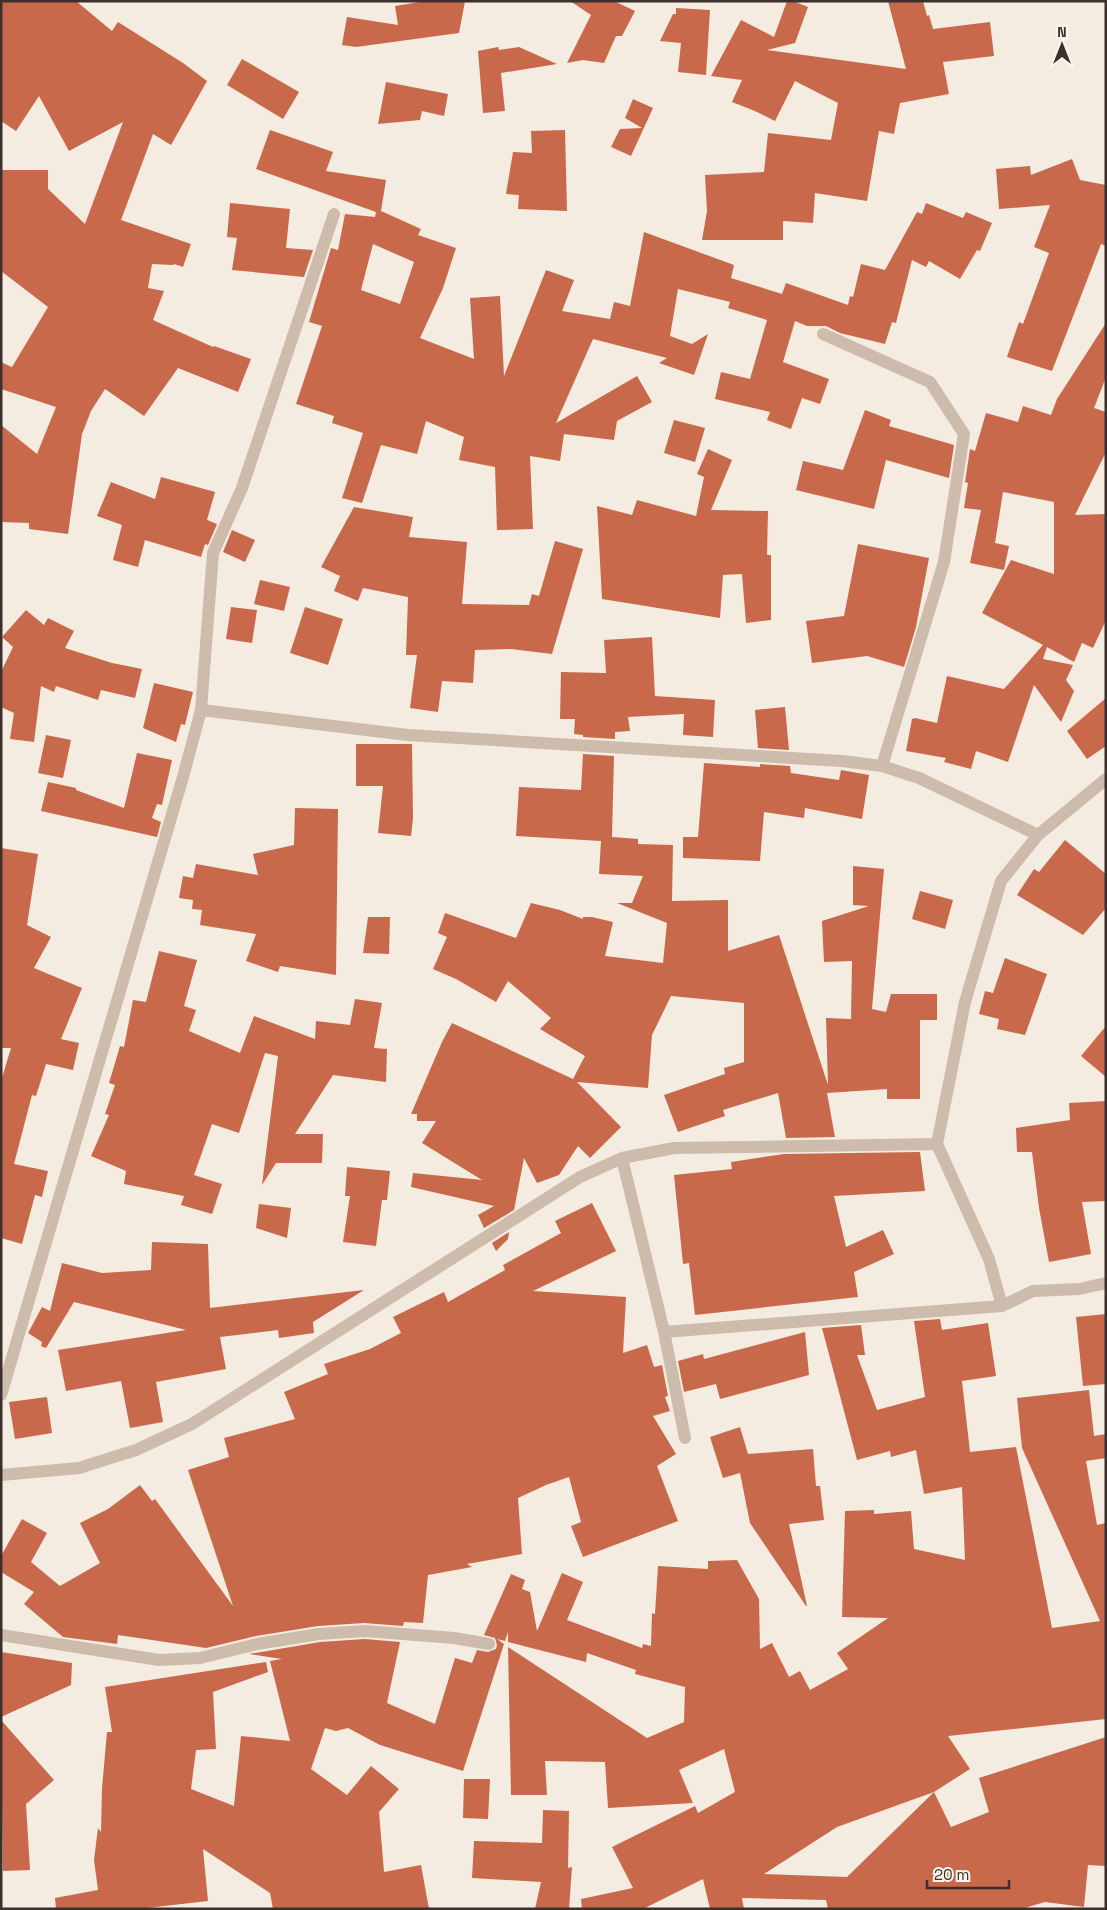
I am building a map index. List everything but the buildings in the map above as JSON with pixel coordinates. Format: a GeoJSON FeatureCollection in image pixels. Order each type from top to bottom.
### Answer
{"type":"FeatureCollection","features":[{"type":"Feature","properties":{"kind":"street"},"geometry":{"type":"LineString","coordinates":[[1,1395],[183,777],[200,710],[213,552],[242,488],[334,214]]}},
{"type":"Feature","properties":{"kind":"street"},"geometry":{"type":"LineString","coordinates":[[824,334],[930,382],[964,434],[944,562],[882,766]]}},
{"type":"Feature","properties":{"kind":"street"},"geometry":{"type":"LineString","coordinates":[[200,710],[408,735],[842,761],[882,766],[919,778],[1038,835]]}},
{"type":"Feature","properties":{"kind":"street"},"geometry":{"type":"LineString","coordinates":[[1002,1306],[989,1259],[937,1144],[965,1002],[1002,881],[1038,835],[1106,779]]}},
{"type":"Feature","properties":{"kind":"street"},"geometry":{"type":"LineString","coordinates":[[1,1476],[79,1468],[136,1450],[192,1424],[580,1177],[622,1158],[674,1148],[937,1144]]}},
{"type":"Feature","properties":{"kind":"street"},"geometry":{"type":"LineString","coordinates":[[622,1158],[664,1332],[685,1438]]}},
{"type":"Feature","properties":{"kind":"street"},"geometry":{"type":"LineString","coordinates":[[664,1332],[1002,1306],[1033,1291],[1079,1289],[1106,1283]]}},
{"type":"Feature","properties":{"kind":"street"},"geometry":{"type":"LineString","coordinates":[[1,1635],[159,1660],[200,1658],[257,1644],[319,1634],[365,1631],[454,1638],[489,1644]]}}]}
